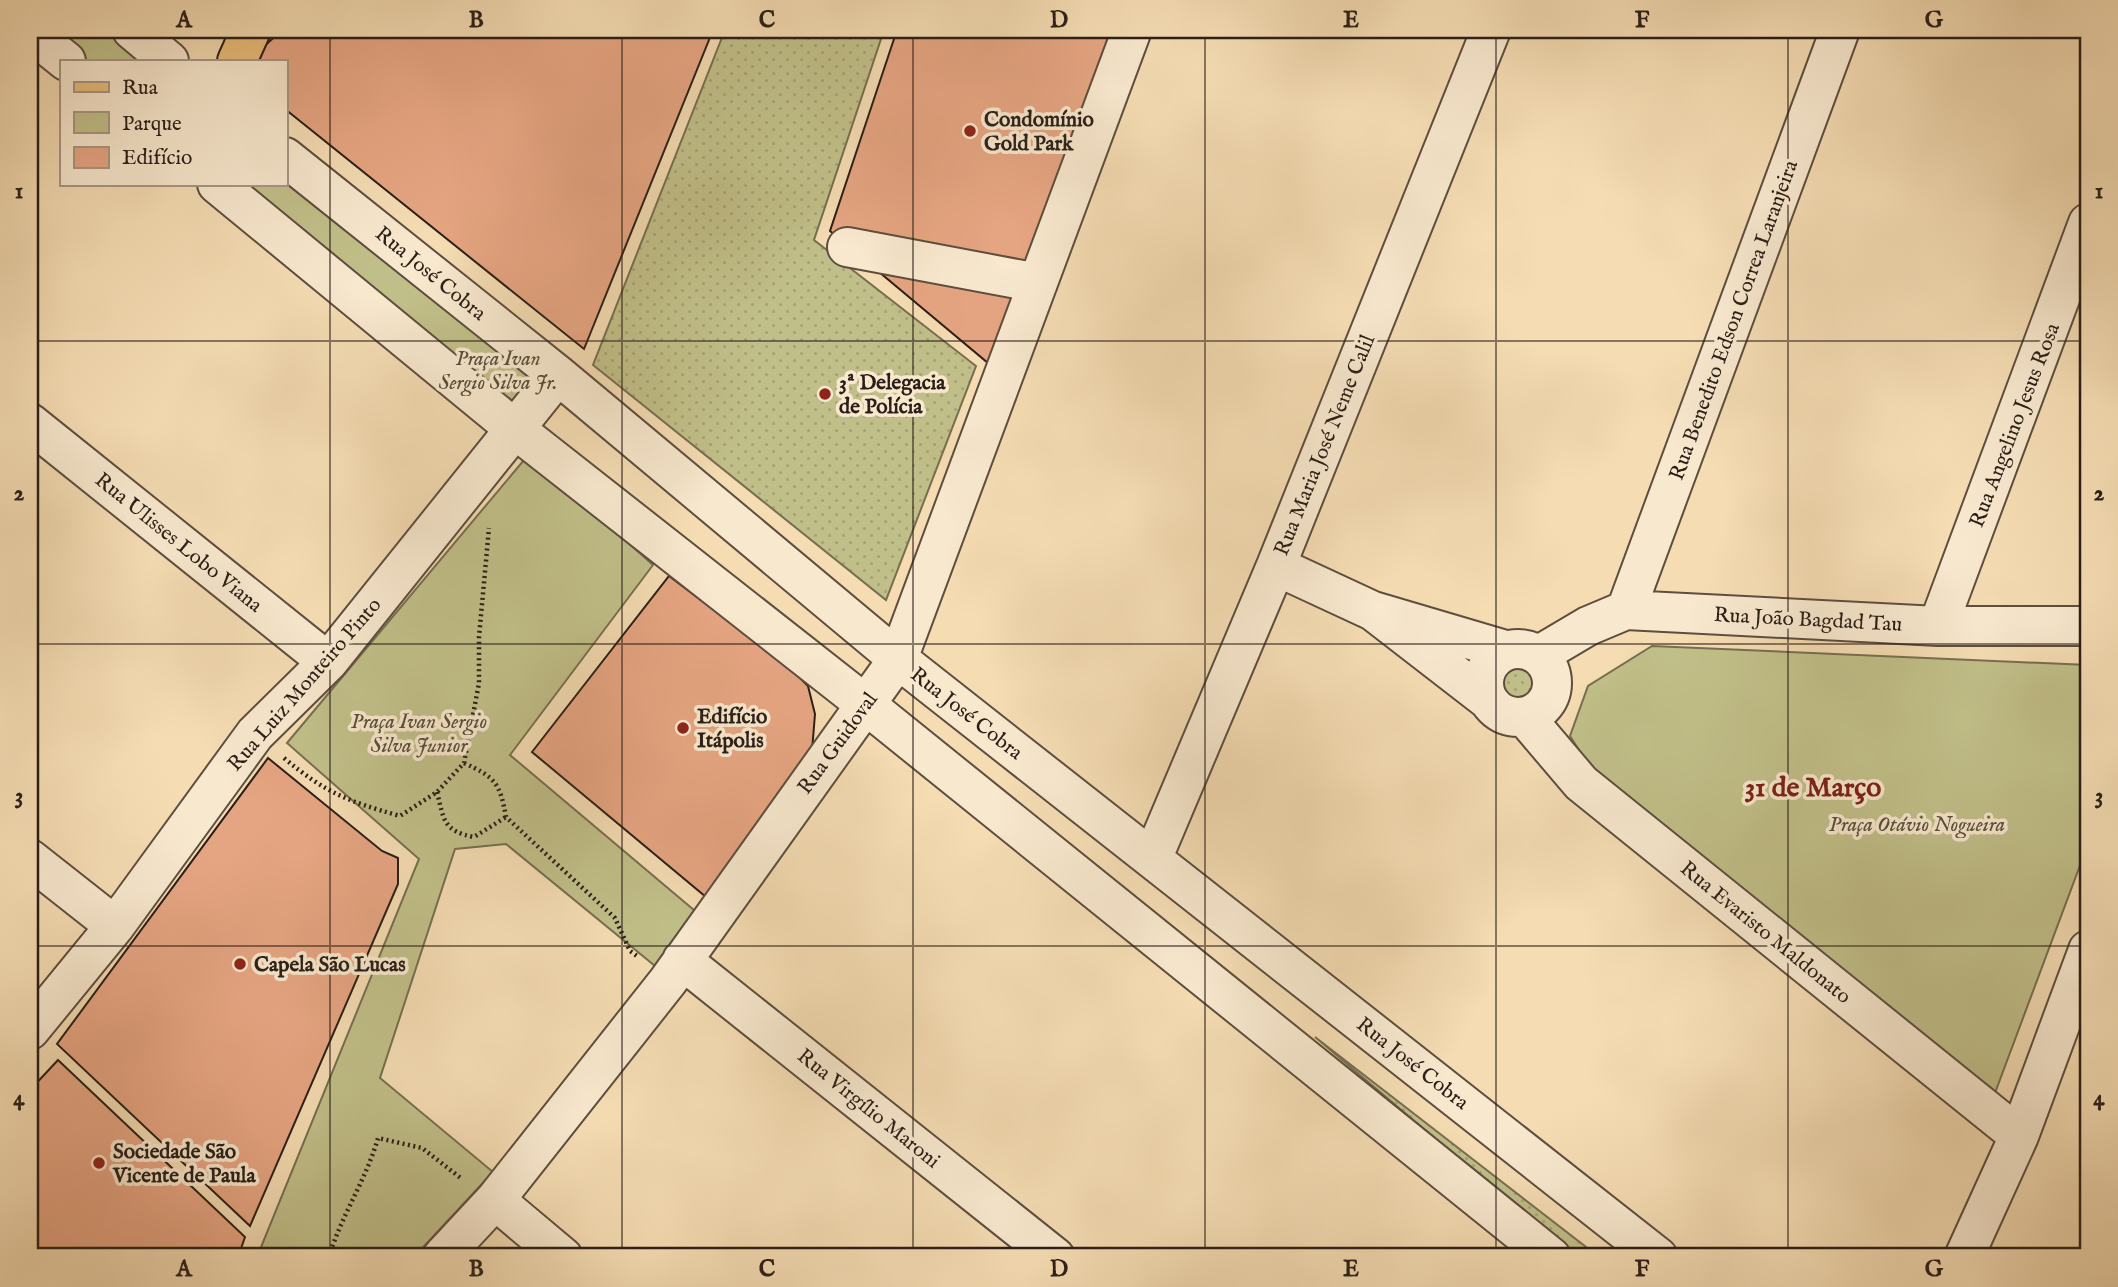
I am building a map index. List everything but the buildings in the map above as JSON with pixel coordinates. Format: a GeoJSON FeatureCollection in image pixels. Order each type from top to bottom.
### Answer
{"type":"FeatureCollection","features":[{"type":"Feature","properties":{"kind":"main road"},"geometry":{"type":"LineString","coordinates":[[237,60],[251,30]]}},
{"type":"Feature","properties":{"kind":"street"},"geometry":{"type":"LineString","coordinates":[[132,30],[168,60]]}},
{"type":"Feature","properties":{"kind":"street","name":"Rua Guidoval"},"geometry":{"type":"LineString","coordinates":[[442,1257],[495,1200],[675,970],[898,659],[1132,30]]}},
{"type":"Feature","properties":{"kind":"street","name":"Rua Maria José Neme Calil"},"geometry":{"type":"LineString","coordinates":[[1153,857],[1276,566],[1491,30]]}},
{"type":"Feature","properties":{"kind":"street","name":"Rua Benedito Edson Correa Laranjeira"},"geometry":{"type":"LineString","coordinates":[[1626,610],[1840,30]]}},
{"type":"Feature","properties":{"kind":"street"},"geometry":{"type":"LineString","coordinates":[[30,32],[65,60]]}},
{"type":"Feature","properties":{"kind":"street","name":"Rua José Cobra"},"geometry":{"type":"LineString","coordinates":[[287,159],[558,375],[898,659],[1658,1257]]}},
{"type":"Feature","properties":{"kind":"street"},"geometry":{"type":"LineString","coordinates":[[219,186],[515,429],[865,704],[1551,1257]]}},
{"type":"Feature","properties":{"kind":"street","name":"Rua Angelino Jesus Rosa"},"geometry":{"type":"LineString","coordinates":[[1938,626],[2076,293],[2088,223]]}},
{"type":"Feature","properties":{"kind":"street"},"geometry":{"type":"LineString","coordinates":[[847,247],[1038,283]]}},
{"type":"Feature","properties":{"kind":"street","name":"Rua Luiz Monteiro Pinto"},"geometry":{"type":"LineString","coordinates":[[30,1030],[115,926],[255,734],[328,662],[558,375]]}},
{"type":"Feature","properties":{"kind":"street","name":"Rua Ulisses Lobo Viana"},"geometry":{"type":"LineString","coordinates":[[30,423],[328,662]]}},
{"type":"Feature","properties":{"kind":"street"},"geometry":{"type":"LineString","coordinates":[[1276,566],[1373,611],[1522,653],[1546,663],[1552,685],[1544,705],[1525,717],[1503,714],[1373,611]]}},
{"type":"Feature","properties":{"kind":"street","name":"Rua João Bagdad Tau"},"geometry":{"type":"LineString","coordinates":[[1522,653],[1626,610],[1938,626],[2088,626]]}},
{"type":"Feature","properties":{"kind":"street"},"geometry":{"type":"LineString","coordinates":[[1488,700],[1483,677],[1487,666],[1522,653]]}},
{"type":"Feature","properties":{"kind":"street","name":"Rua Evaristo Maldonato"},"geometry":{"type":"LineString","coordinates":[[1525,717],[1581,783],[2019,1136]]}},
{"type":"Feature","properties":{"kind":"street"},"geometry":{"type":"LineString","coordinates":[[30,859],[115,926]]}},
{"type":"Feature","properties":{"kind":"street"},"geometry":{"type":"LineString","coordinates":[[1965,1257],[2019,1136],[2088,950]]}},
{"type":"Feature","properties":{"kind":"street","name":"Rua Virgílio Maroni"},"geometry":{"type":"LineString","coordinates":[[675,970],[1055,1257]]}},
{"type":"Feature","properties":{"kind":"street"},"geometry":{"type":"LineString","coordinates":[[495,1200],[563,1257]]}},
{"type":"Feature","properties":{"kind":"path"},"geometry":{"type":"LineString","coordinates":[[255,734],[320,788],[356,804],[400,816],[437,792],[464,763],[479,683],[479,637],[489,527],[467,491]]}},
{"type":"Feature","properties":{"kind":"path"},"geometry":{"type":"LineString","coordinates":[[464,763],[491,775],[502,793],[506,817],[549,860],[615,918],[631,951],[675,970]]}},
{"type":"Feature","properties":{"kind":"path"},"geometry":{"type":"LineString","coordinates":[[437,792],[444,823],[456,834],[474,837],[506,817]]}},
{"type":"Feature","properties":{"kind":"path"},"geometry":{"type":"LineString","coordinates":[[329,1257],[335,1237],[370,1168],[378,1138],[422,1148],[495,1200]]}},
{"type":"Feature","properties":{"kind":"green space"},"geometry":{"type":"Polygon","coordinates":[[[61,30],[120,30],[158,60],[86,60],[64,41],[61,30]]]}},
{"type":"Feature","properties":{"kind":"green space"},"geometry":{"type":"Polygon","coordinates":[[[725,30],[884,30],[814,240],[976,366],[886,600],[593,365],[725,30]]]}},
{"type":"Feature","properties":{"kind":"green space","name":"Praça Ivan Sergio Silva Jr."},"geometry":{"type":"Polygon","coordinates":[[[287,165],[547,375],[513,417],[233,186],[287,186],[287,165]]]}},
{"type":"Feature","properties":{"kind":"green space","name":"Praça Ivan Sergio Silva Junior"},"geometry":{"type":"Polygon","coordinates":[[[529,454],[653,565],[510,755],[701,916],[666,975],[506,844],[455,849],[380,1078],[493,1172],[414,1257],[257,1257],[419,859],[287,743],[529,454]]]}},
{"type":"Feature","properties":{"kind":"green space","name":"Praça Otávio Nogueira"},"geometry":{"type":"Polygon","coordinates":[[[1652,646],[2088,665],[2088,844],[1995,1093],[1612,802],[1570,736],[1588,686],[1652,646]]]}},
{"type":"Feature","properties":{"kind":"green space"},"geometry":{"type":"Polygon","coordinates":[[[1518,657],[1528,659],[1536,665],[1542,673],[1542,693],[1536,701],[1528,707],[1518,709],[1508,707],[1500,701],[1494,693],[1492,683],[1494,673],[1500,665],[1508,659],[1518,657]]]}},
{"type":"Feature","properties":{"kind":"green space"},"geometry":{"type":"Polygon","coordinates":[[[1315,1037],[1599,1257],[1575,1257],[1315,1037]]]}},
{"type":"Feature","properties":{"kind":"place","name":"Condomínio Gold Park"},"geometry":{"type":"Point","coordinates":[970,131]}},
{"type":"Feature","properties":{"kind":"place","name":"3ª Delegacia de Polícia"},"geometry":{"type":"Point","coordinates":[825,394]}},
{"type":"Feature","properties":{"kind":"place","name":"Edifício Itápolis"},"geometry":{"type":"Point","coordinates":[683,728]}},
{"type":"Feature","properties":{"kind":"place","name":"Capela São Lucas"},"geometry":{"type":"Point","coordinates":[240,964]}},
{"type":"Feature","properties":{"kind":"place","name":"Sociedade São Vicente de Paula"},"geometry":{"type":"Point","coordinates":[99,1163]}},
{"type":"Feature","properties":{"kind":"district","name":"31 de Março"},"geometry":{"type":"Point","coordinates":[1813,786]}}]}
